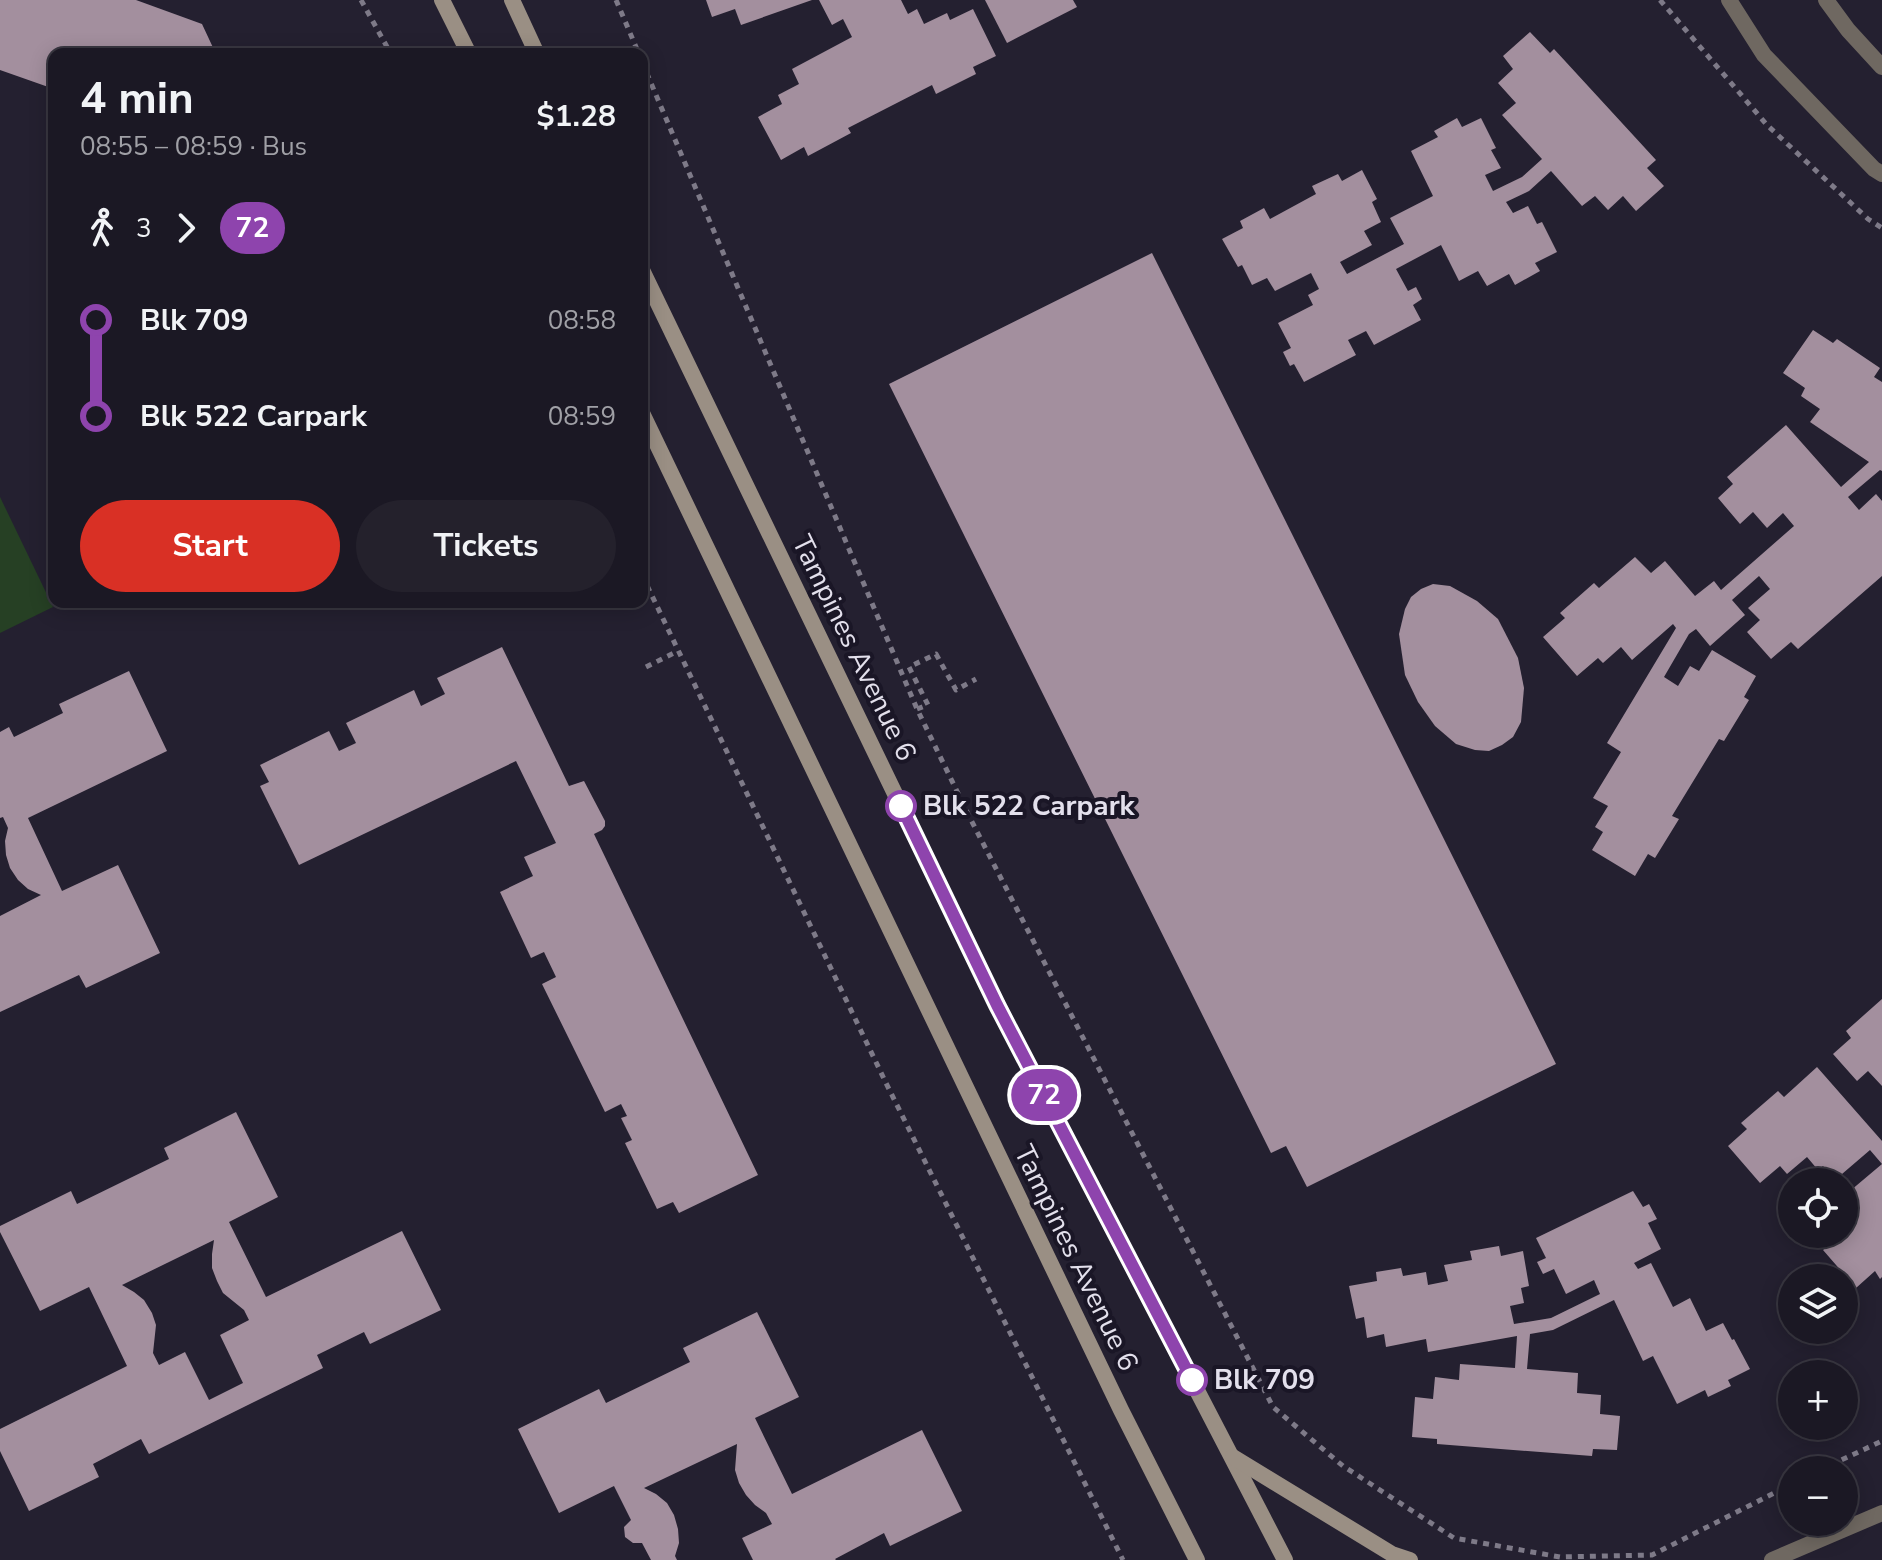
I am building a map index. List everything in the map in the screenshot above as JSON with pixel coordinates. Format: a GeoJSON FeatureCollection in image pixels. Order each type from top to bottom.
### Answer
{"type":"FeatureCollection","features":[{"type":"Feature","properties":{"kind":"street"},"geometry":{"type":"LineString","coordinates":[[442,0],[466,48]]}},
{"type":"Feature","properties":{"kind":"street"},"geometry":{"type":"LineString","coordinates":[[512,0],[534,48]]}},
{"type":"Feature","properties":{"kind":"street"},"geometry":{"type":"LineString","coordinates":[[1729,0],[1764,55],[1882,174]]}},
{"type":"Feature","properties":{"kind":"street"},"geometry":{"type":"LineString","coordinates":[[1826,0],[1882,67]]}},
{"type":"Feature","properties":{"kind":"street","name":"Tampines Avenue 6"},"geometry":{"type":"LineString","coordinates":[[648,282],[997,1005],[1285,1560]]}},
{"type":"Feature","properties":{"kind":"street","name":"Tampines Avenue 6"},"geometry":{"type":"LineString","coordinates":[[648,425],[1121,1410],[1197,1560]]}},
{"type":"Feature","properties":{"kind":"street"},"geometry":{"type":"LineString","coordinates":[[1232,1456],[1392,1554],[1410,1560]]}},
{"type":"Feature","properties":{"kind":"street"},"geometry":{"type":"LineString","coordinates":[[1772,1560],[1882,1513]]}},
{"type":"Feature","properties":{"kind":"path"},"geometry":{"type":"LineString","coordinates":[[361,0],[388,48]]}},
{"type":"Feature","properties":{"kind":"path"},"geometry":{"type":"LineString","coordinates":[[616,0],[636,48]]}},
{"type":"Feature","properties":{"kind":"path"},"geometry":{"type":"LineString","coordinates":[[1660,0],[1767,125],[1868,219],[1882,228]]}},
{"type":"Feature","properties":{"kind":"path"},"geometry":{"type":"LineString","coordinates":[[648,76],[917,709],[1273,1407],[1343,1466],[1454,1538],[1560,1557],[1652,1555],[1778,1491]]}},
{"type":"Feature","properties":{"kind":"path"},"geometry":{"type":"LineString","coordinates":[[648,588],[886,1083],[1123,1560]]}},
{"type":"Feature","properties":{"kind":"path"},"geometry":{"type":"LineString","coordinates":[[646,667],[678,651]]}},
{"type":"Feature","properties":{"kind":"path"},"geometry":{"type":"LineString","coordinates":[[917,709],[928,705],[909,667],[936,654],[956,690],[976,679]]}},
{"type":"Feature","properties":{"kind":"path"},"geometry":{"type":"LineString","coordinates":[[1850,1456],[1882,1441]]}},
{"type":"Feature","properties":{"kind":"green space"},"geometry":{"type":"Polygon","coordinates":[[[0,497],[48,597],[48,608],[51,608],[0,633],[0,497]]]}},
{"type":"Feature","properties":{"kind":"building"},"geometry":{"type":"Polygon","coordinates":[[[0,0],[136,0],[202,24],[213,48],[48,48],[48,87],[0,70],[0,0]]]}},
{"type":"Feature","properties":{"kind":"building"},"geometry":{"type":"Polygon","coordinates":[[[706,0],[812,0],[741,25],[735,9],[712,17],[706,0]]]}},
{"type":"Feature","properties":{"kind":"building"},"geometry":{"type":"Polygon","coordinates":[[[819,0],[901,0],[908,14],[917,9],[924,24],[947,13],[950,20],[973,9],[996,56],[973,67],[976,74],[936,94],[932,85],[848,128],[851,133],[808,156],[804,147],[781,160],[758,117],[782,104],[778,95],[799,84],[792,69],[852,37],[843,19],[832,25],[819,0]]]}},
{"type":"Feature","properties":{"kind":"building"},"geometry":{"type":"Polygon","coordinates":[[[985,0],[1073,0],[1077,7],[1007,43],[985,0]]]}},
{"type":"Feature","properties":{"kind":"building"},"geometry":{"type":"Polygon","coordinates":[[[1530,32],[1550,53],[1554,49],[1656,160],[1647,168],[1664,186],[1636,211],[1623,196],[1608,210],[1595,196],[1582,206],[1551,171],[1529,191],[1506,202],[1513,213],[1528,206],[1537,224],[1542,222],[1557,252],[1535,263],[1540,271],[1515,285],[1509,274],[1487,286],[1478,271],[1459,281],[1441,245],[1396,269],[1408,291],[1416,287],[1422,299],[1413,305],[1421,320],[1374,345],[1366,331],[1348,340],[1356,355],[1304,382],[1283,352],[1291,348],[1278,323],[1313,305],[1308,295],[1319,289],[1311,273],[1275,291],[1267,278],[1252,285],[1242,265],[1238,267],[1222,239],[1243,228],[1240,221],[1264,208],[1270,219],[1316,194],[1312,186],[1338,174],[1342,181],[1362,170],[1377,199],[1372,202],[1381,222],[1364,231],[1372,245],[1340,262],[1347,274],[1404,244],[1390,218],[1433,196],[1411,151],[1438,137],[1434,131],[1457,118],[1462,127],[1481,118],[1496,148],[1491,150],[1501,168],[1485,175],[1493,191],[1522,177],[1542,159],[1502,115],[1516,103],[1498,83],[1513,69],[1503,56],[1530,32]]]}},
{"type":"Feature","properties":{"kind":"building"},"geometry":{"type":"Polygon","coordinates":[[[1152,253],[1556,1064],[1307,1187],[1286,1146],[1271,1153],[889,384],[1152,253]]]}},
{"type":"Feature","properties":{"kind":"building"},"geometry":{"type":"Polygon","coordinates":[[[1813,330],[1833,343],[1837,339],[1880,368],[1874,377],[1882,382],[1882,471],[1848,497],[1859,510],[1876,494],[1882,501],[1882,576],[1798,649],[1791,642],[1771,659],[1747,632],[1760,620],[1748,608],[1770,589],[1759,576],[1732,600],[1745,615],[1710,646],[1696,629],[1689,634],[1664,677],[1678,686],[1690,666],[1699,671],[1712,650],[1756,676],[1744,697],[1749,700],[1724,741],[1719,739],[1672,816],[1679,819],[1655,858],[1648,854],[1635,876],[1592,850],[1603,832],[1595,827],[1608,806],[1593,798],[1621,752],[1607,743],[1676,628],[1673,624],[1632,660],[1621,647],[1603,663],[1598,658],[1577,676],[1543,637],[1565,618],[1560,613],[1594,583],[1599,588],[1635,557],[1651,573],[1665,561],[1695,596],[1714,581],[1721,590],[1794,526],[1783,513],[1767,528],[1753,512],[1740,524],[1718,498],[1733,484],[1727,477],[1786,425],[1841,487],[1869,462],[1810,422],[1820,409],[1801,396],[1805,388],[1783,373],[1813,330]]]}},
{"type":"Feature","properties":{"kind":"building"},"geometry":{"type":"Polygon","coordinates":[[[1433,584],[1450,586],[1477,601],[1498,619],[1518,658],[1524,688],[1521,722],[1513,737],[1489,751],[1456,744],[1435,726],[1418,702],[1405,675],[1399,634],[1405,609],[1411,597],[1433,584]]]}},
{"type":"Feature","properties":{"kind":"building"},"geometry":{"type":"Polygon","coordinates":[[[502,647],[569,786],[584,781],[605,821],[602,830],[594,834],[758,1175],[679,1213],[673,1202],[657,1209],[625,1143],[632,1140],[621,1118],[627,1116],[621,1104],[605,1112],[542,984],[556,977],[544,952],[531,958],[500,892],[533,876],[524,857],[556,843],[516,761],[299,865],[260,786],[269,782],[260,765],[329,731],[339,751],[356,743],[346,723],[414,690],[421,706],[445,694],[437,678],[502,647]]]}},
{"type":"Feature","properties":{"kind":"building"},"geometry":{"type":"Polygon","coordinates":[[[129,671],[167,751],[28,818],[62,891],[118,865],[160,953],[86,988],[79,975],[0,1012],[0,916],[41,895],[18,880],[6,855],[8,828],[3,817],[0,818],[0,732],[9,727],[14,737],[63,713],[59,704],[129,671]]]}},
{"type":"Feature","properties":{"kind":"building"},"geometry":{"type":"Polygon","coordinates":[[[1882,999],[1882,1086],[1868,1071],[1857,1081],[1833,1054],[1851,1038],[1846,1031],[1882,999]]]}},
{"type":"Feature","properties":{"kind":"building"},"geometry":{"type":"Polygon","coordinates":[[[1817,1067],[1882,1141],[1882,1164],[1870,1150],[1849,1168],[1816,1168],[1807,1157],[1794,1168],[1780,1166],[1760,1183],[1728,1146],[1747,1129],[1741,1123],[1778,1091],[1784,1097],[1817,1067]]]}},
{"type":"Feature","properties":{"kind":"building"},"geometry":{"type":"Polygon","coordinates":[[[236,1112],[278,1197],[229,1222],[266,1297],[402,1231],[441,1310],[370,1344],[364,1332],[317,1355],[323,1368],[149,1454],[141,1439],[93,1464],[99,1477],[29,1511],[0,1451],[0,1429],[127,1366],[89,1287],[40,1311],[0,1232],[0,1226],[71,1191],[77,1204],[169,1159],[164,1148],[236,1112]],[[214,1240],[122,1285],[144,1300],[152,1313],[156,1325],[153,1353],[159,1365],[185,1352],[209,1400],[243,1383],[220,1335],[249,1320],[244,1310],[223,1293],[212,1268],[214,1240]]]}},
{"type":"Feature","properties":{"kind":"building"},"geometry":{"type":"Polygon","coordinates":[[[1882,1164],[1882,1277],[1880,1279],[1875,1271],[1858,1286],[1858,1264],[1835,1264],[1823,1250],[1858,1248],[1858,1184],[1882,1164]]]}},
{"type":"Feature","properties":{"kind":"building"},"geometry":{"type":"Polygon","coordinates":[[[1633,1191],[1643,1207],[1649,1204],[1657,1219],[1648,1223],[1661,1249],[1634,1263],[1638,1269],[1651,1263],[1673,1307],[1690,1298],[1706,1331],[1723,1323],[1750,1369],[1728,1380],[1731,1386],[1708,1397],[1705,1390],[1677,1404],[1653,1356],[1643,1361],[1614,1300],[1553,1330],[1530,1334],[1527,1369],[1578,1373],[1577,1393],[1601,1395],[1600,1414],[1620,1416],[1617,1450],[1593,1449],[1592,1456],[1437,1444],[1437,1439],[1412,1437],[1415,1397],[1433,1399],[1435,1377],[1459,1380],[1460,1364],[1515,1368],[1517,1336],[1428,1352],[1426,1339],[1386,1347],[1384,1334],[1367,1338],[1364,1317],[1356,1319],[1349,1286],[1377,1281],[1376,1272],[1401,1268],[1403,1276],[1426,1272],[1428,1285],[1448,1281],[1444,1265],[1472,1260],[1470,1251],[1499,1246],[1501,1256],[1523,1251],[1529,1286],[1521,1288],[1524,1303],[1510,1306],[1514,1324],[1551,1318],[1600,1294],[1594,1280],[1566,1294],[1554,1269],[1543,1274],[1537,1262],[1546,1258],[1536,1238],[1633,1191]]]}},
{"type":"Feature","properties":{"kind":"building"},"geometry":{"type":"Polygon","coordinates":[[[757,1312],[799,1397],[755,1418],[792,1494],[922,1430],[962,1511],[890,1546],[884,1533],[836,1560],[753,1560],[742,1538],[772,1524],[739,1483],[735,1470],[737,1444],[644,1488],[667,1503],[674,1515],[679,1543],[675,1556],[677,1560],[651,1560],[642,1543],[633,1543],[625,1537],[624,1527],[631,1520],[614,1486],[559,1513],[518,1429],[599,1389],[606,1403],[690,1362],[683,1348],[757,1312]]]}},
{"type":"Feature","properties":{"kind":"bus line","name":"72"},"geometry":{"type":"LineString","coordinates":[[901,806],[997,1005],[1192,1380]]}},
{"type":"Feature","properties":{"kind":"place","name":"Blk 522 Carpark"},"geometry":{"type":"Point","coordinates":[901,806]}},
{"type":"Feature","properties":{"kind":"place","name":"Blk 709"},"geometry":{"type":"Point","coordinates":[1192,1380]}}]}
